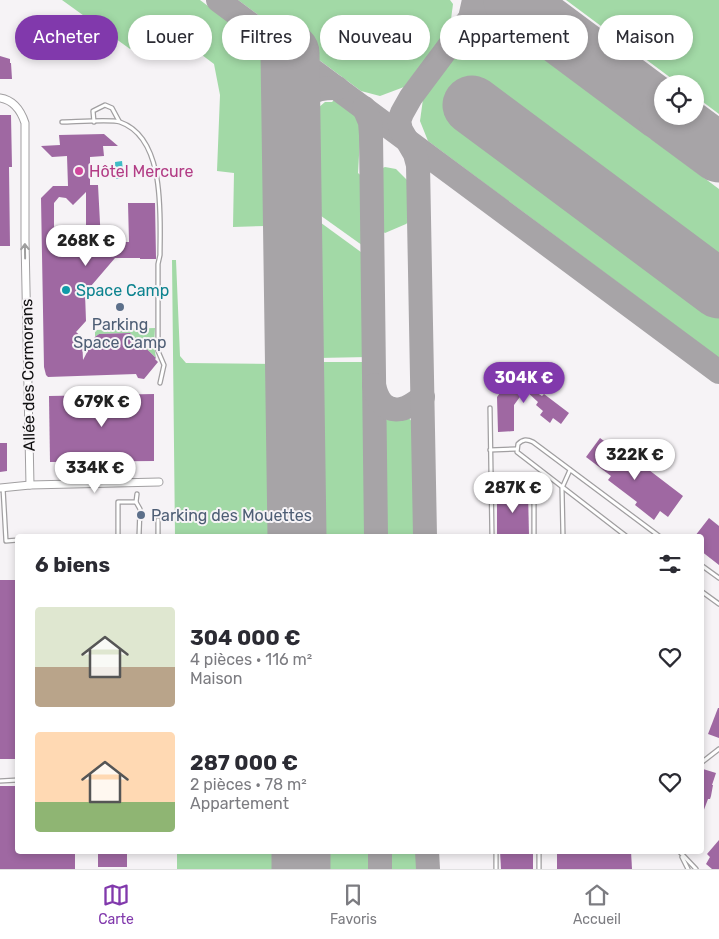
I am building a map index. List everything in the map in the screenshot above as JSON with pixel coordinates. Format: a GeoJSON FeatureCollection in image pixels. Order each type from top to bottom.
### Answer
{"type":"FeatureCollection","features":[{"type":"Feature","properties":{"kind":"street","name":"Allée des Cormorans"},"geometry":{"type":"LineString","coordinates":[[0,98],[11,102],[18,108],[25,123],[25,240],[30,484]]}},
{"type":"Feature","properties":{"kind":"street"},"geometry":{"type":"LineString","coordinates":[[2,488],[30,484],[159,482]]}},
{"type":"Feature","properties":{"kind":"lane"},"geometry":{"type":"LineString","coordinates":[[94,122],[93,111],[105,105],[112,108],[119,121],[133,130],[143,141],[152,156],[159,195],[158,351],[164,365],[160,383]]}},
{"type":"Feature","properties":{"kind":"lane"},"geometry":{"type":"LineString","coordinates":[[62,122],[119,121]]}},
{"type":"Feature","properties":{"kind":"lane"},"geometry":{"type":"LineString","coordinates":[[490,408],[492,534]]}},
{"type":"Feature","properties":{"kind":"lane"},"geometry":{"type":"LineString","coordinates":[[516,448],[522,440],[533,442],[657,534]]}},
{"type":"Feature","properties":{"kind":"lane"},"geometry":{"type":"LineString","coordinates":[[490,450],[516,448]]}},
{"type":"Feature","properties":{"kind":"lane"},"geometry":{"type":"LineString","coordinates":[[516,448],[517,452],[548,477],[623,534]]}},
{"type":"Feature","properties":{"kind":"lane"},"geometry":{"type":"LineString","coordinates":[[562,534],[562,488],[570,470]]}},
{"type":"Feature","properties":{"kind":"lane"},"geometry":{"type":"LineString","coordinates":[[534,487],[548,477]]}},
{"type":"Feature","properties":{"kind":"lane"},"geometry":{"type":"LineString","coordinates":[[137,482],[136,502],[140,509],[139,534]]}},
{"type":"Feature","properties":{"kind":"lane"},"geometry":{"type":"LineString","coordinates":[[499,483],[529,483],[534,487]]}},
{"type":"Feature","properties":{"kind":"lane"},"geometry":{"type":"LineString","coordinates":[[534,487],[534,534]]}},
{"type":"Feature","properties":{"kind":"lane"},"geometry":{"type":"LineString","coordinates":[[2,488],[6,540],[15,540]]}},
{"type":"Feature","properties":{"kind":"lane"},"geometry":{"type":"LineString","coordinates":[[118,534],[118,502],[136,502]]}},
{"type":"Feature","properties":{"kind":"lane"},"geometry":{"type":"LineString","coordinates":[[158,520],[158,534]]}},
{"type":"Feature","properties":{"kind":"lane"},"geometry":{"type":"LineString","coordinates":[[649,534],[650,530]]}},
{"type":"Feature","properties":{"kind":"lane"},"geometry":{"type":"LineString","coordinates":[[704,567],[719,578]]}},
{"type":"Feature","properties":{"kind":"lane"},"geometry":{"type":"LineString","coordinates":[[704,593],[719,604]]}},
{"type":"Feature","properties":{"kind":"lane"},"geometry":{"type":"LineString","coordinates":[[704,760],[719,748]]}},
{"type":"Feature","properties":{"kind":"lane"},"geometry":{"type":"LineString","coordinates":[[0,780],[15,780]]}},
{"type":"Feature","properties":{"kind":"lane"},"geometry":{"type":"LineString","coordinates":[[496,854],[496,869]]}},
{"type":"Feature","properties":{"kind":"lane"},"geometry":{"type":"LineString","coordinates":[[539,854],[540,869]]}},
{"type":"Feature","properties":{"kind":"lane"},"geometry":{"type":"LineString","coordinates":[[681,854],[688,869]]}},
{"type":"Feature","properties":{"kind":"lane"},"geometry":{"type":"LineString","coordinates":[[682,854],[696,869]]}},
{"type":"Feature","properties":{"kind":"green space"},"geometry":{"type":"Polygon","coordinates":[[[62,0],[200,0],[222,16],[222,60],[269,60],[273,221],[266,226],[233,227],[234,173],[217,171],[220,95],[214,64],[209,60],[212,60],[212,15],[128,15],[128,48],[118,40],[118,15],[83,15],[62,0]]]}},
{"type":"Feature","properties":{"kind":"green space"},"geometry":{"type":"Polygon","coordinates":[[[238,0],[450,0],[453,4],[452,15],[440,15],[440,40],[430,53],[430,15],[320,15],[320,60],[425,60],[404,87],[380,96],[361,91],[310,53],[310,15],[258,15],[238,0]]]}},
{"type":"Feature","properties":{"kind":"green space"},"geometry":{"type":"Polygon","coordinates":[[[566,0],[719,0],[719,114],[704,103],[704,75],[667,75],[647,60],[693,60],[693,15],[598,15],[598,24],[566,0]]]}},
{"type":"Feature","properties":{"kind":"green space"},"geometry":{"type":"Polygon","coordinates":[[[451,60],[545,60],[719,189],[719,358],[428,141],[420,121],[423,99],[451,60]]]}},
{"type":"Feature","properties":{"kind":"green space"},"geometry":{"type":"Polygon","coordinates":[[[334,100],[361,120],[358,173],[366,180],[366,248],[317,213],[314,118],[318,108],[325,102],[332,102],[334,100]]]}},
{"type":"Feature","properties":{"kind":"green space"},"geometry":{"type":"Polygon","coordinates":[[[385,167],[396,169],[410,183],[412,219],[406,224],[385,233],[379,229],[378,170],[385,167]]]}},
{"type":"Feature","properties":{"kind":"green space"},"geometry":{"type":"Polygon","coordinates":[[[317,220],[365,255],[368,357],[318,358],[317,220]]]}},
{"type":"Feature","properties":{"kind":"green space"},"geometry":{"type":"Polygon","coordinates":[[[172,260],[176,260],[180,356],[186,363],[276,364],[278,534],[175,534],[172,260]]]}},
{"type":"Feature","properties":{"kind":"green space","name":"Space Camp"},"geometry":{"type":"Polygon","coordinates":[[[155,328],[154,345],[156,358],[130,333],[99,334],[95,337],[95,330],[155,328]]]}},
{"type":"Feature","properties":{"kind":"green space"},"geometry":{"type":"Polygon","coordinates":[[[317,362],[368,362],[370,534],[320,534],[317,362]]]}},
{"type":"Feature","properties":{"kind":"green space"},"geometry":{"type":"Polygon","coordinates":[[[397,415],[408,417],[414,424],[416,534],[383,534],[382,427],[387,419],[397,415]]]}},
{"type":"Feature","properties":{"kind":"green space"},"geometry":{"type":"Polygon","coordinates":[[[177,854],[281,854],[281,869],[177,869],[177,854]]]}},
{"type":"Feature","properties":{"kind":"green space"},"geometry":{"type":"Polygon","coordinates":[[[321,854],[374,854],[374,869],[322,869],[321,854]]]}},
{"type":"Feature","properties":{"kind":"green space"},"geometry":{"type":"Polygon","coordinates":[[[386,854],[422,854],[422,869],[386,869],[386,854]]]}},
{"type":"Feature","properties":{"kind":"water"},"geometry":{"type":"Polygon","coordinates":[[[122,161],[122,179],[116,179],[115,162],[122,161]]]}},
{"type":"Feature","properties":{"kind":"building"},"geometry":{"type":"Polygon","coordinates":[[[0,56],[10,59],[12,79],[0,79],[0,56]]]}},
{"type":"Feature","properties":{"kind":"building"},"geometry":{"type":"Polygon","coordinates":[[[0,115],[11,115],[12,167],[9,167],[10,246],[0,246],[0,115]]]}},
{"type":"Feature","properties":{"kind":"building","name":"Space Camp"},"geometry":{"type":"Polygon","coordinates":[[[104,134],[118,146],[103,146],[104,156],[90,157],[90,185],[98,185],[101,242],[129,242],[128,203],[155,203],[156,259],[115,258],[85,293],[86,321],[76,332],[82,337],[83,360],[95,337],[99,334],[130,333],[158,362],[144,379],[138,378],[136,374],[48,377],[46,375],[44,367],[41,198],[53,186],[68,186],[67,156],[52,157],[41,146],[60,145],[59,135],[104,134]],[[86,192],[73,205],[66,198],[59,197],[54,203],[54,227],[86,226],[86,192]]]}},
{"type":"Feature","properties":{"kind":"building"},"geometry":{"type":"Polygon","coordinates":[[[515,372],[528,382],[524,389],[526,386],[542,396],[544,394],[569,413],[561,424],[553,418],[550,423],[540,415],[543,411],[536,405],[538,402],[525,390],[514,405],[514,431],[498,432],[497,397],[515,372]]]}},
{"type":"Feature","properties":{"kind":"building"},"geometry":{"type":"Polygon","coordinates":[[[154,394],[154,461],[50,462],[49,396],[154,394]]]}},
{"type":"Feature","properties":{"kind":"building"},"geometry":{"type":"Polygon","coordinates":[[[600,438],[626,457],[628,454],[683,496],[668,517],[660,511],[654,520],[635,505],[637,502],[608,480],[611,476],[586,457],[600,438]]]}},
{"type":"Feature","properties":{"kind":"building"},"geometry":{"type":"Polygon","coordinates":[[[0,443],[7,443],[7,471],[0,472],[0,443]]]}},
{"type":"Feature","properties":{"kind":"building"},"geometry":{"type":"Polygon","coordinates":[[[497,491],[528,491],[529,534],[497,534],[497,491]]]}},
{"type":"Feature","properties":{"kind":"building"},"geometry":{"type":"Polygon","coordinates":[[[709,518],[719,526],[719,565],[704,553],[704,534],[697,534],[709,518]]]}},
{"type":"Feature","properties":{"kind":"building"},"geometry":{"type":"Polygon","coordinates":[[[0,580],[15,580],[15,759],[0,759],[0,580]]]}},
{"type":"Feature","properties":{"kind":"building"},"geometry":{"type":"Polygon","coordinates":[[[719,708],[719,738],[708,734],[719,708]]]}},
{"type":"Feature","properties":{"kind":"building"},"geometry":{"type":"Polygon","coordinates":[[[704,769],[716,773],[710,799],[708,799],[704,810],[704,769]]]}},
{"type":"Feature","properties":{"kind":"building"},"geometry":{"type":"Polygon","coordinates":[[[0,786],[15,786],[15,854],[75,854],[75,869],[0,869],[0,786]]]}},
{"type":"Feature","properties":{"kind":"building"},"geometry":{"type":"Polygon","coordinates":[[[719,840],[719,869],[712,869],[706,864],[710,857],[707,854],[719,840]]]}},
{"type":"Feature","properties":{"kind":"building"},"geometry":{"type":"Polygon","coordinates":[[[98,854],[127,854],[127,867],[98,867],[98,854]]]}},
{"type":"Feature","properties":{"kind":"building"},"geometry":{"type":"Polygon","coordinates":[[[500,854],[533,854],[533,869],[501,869],[500,854]]]}},
{"type":"Feature","properties":{"kind":"building"},"geometry":{"type":"Polygon","coordinates":[[[557,854],[631,854],[632,869],[557,869],[557,854]]]}},
{"type":"Feature","properties":{"kind":"taxiway"},"geometry":{"type":"LineString","coordinates":[[218,0],[719,372]]}},
{"type":"Feature","properties":{"kind":"taxiway"},"geometry":{"type":"LineString","coordinates":[[425,534],[418,165],[415,154],[401,130],[399,121],[411,97],[470,18],[474,0]]}},
{"type":"Feature","properties":{"kind":"taxiway"},"geometry":{"type":"LineString","coordinates":[[475,15],[500,7],[514,8],[531,13]]}},
{"type":"Feature","properties":{"kind":"taxiway"},"geometry":{"type":"LineString","coordinates":[[291,119],[299,104],[308,94],[320,89],[337,88]]}},
{"type":"Feature","properties":{"kind":"taxiway"},"geometry":{"type":"LineString","coordinates":[[364,108],[370,122],[371,135],[376,534]]}},
{"type":"Feature","properties":{"kind":"taxiway"},"geometry":{"type":"LineString","coordinates":[[374,385],[379,400],[390,408],[404,408],[423,397]]}},
{"type":"Feature","properties":{"kind":"taxiway"},"geometry":{"type":"LineString","coordinates":[[380,854],[380,869]]}},
{"type":"Feature","properties":{"kind":"taxiway"},"geometry":{"type":"LineString","coordinates":[[427,854],[428,869]]}},
{"type":"Feature","properties":{"kind":"runway"},"geometry":{"type":"LineString","coordinates":[[513,0],[654,105]]}},
{"type":"Feature","properties":{"kind":"runway"},"geometry":{"type":"LineString","coordinates":[[290,60],[297,534]]}},
{"type":"Feature","properties":{"kind":"runway"},"geometry":{"type":"LineString","coordinates":[[472,105],[719,289]]}},
{"type":"Feature","properties":{"kind":"runway"},"geometry":{"type":"LineString","coordinates":[[681,125],[719,153]]}},
{"type":"Feature","properties":{"kind":"runway"},"geometry":{"type":"LineString","coordinates":[[301,854],[301,869]]}},
{"type":"Feature","properties":{"kind":"place","name":"Hôtel Mercure"},"geometry":{"type":"Point","coordinates":[79,171]}},
{"type":"Feature","properties":{"kind":"place","name":"Space Camp"},"geometry":{"type":"Point","coordinates":[66,290]}},
{"type":"Feature","properties":{"kind":"place","name":"Parking Space Camp"},"geometry":{"type":"Point","coordinates":[120,307]}},
{"type":"Feature","properties":{"kind":"place","name":"Parking des Mouettes"},"geometry":{"type":"Point","coordinates":[141,515]}}]}
